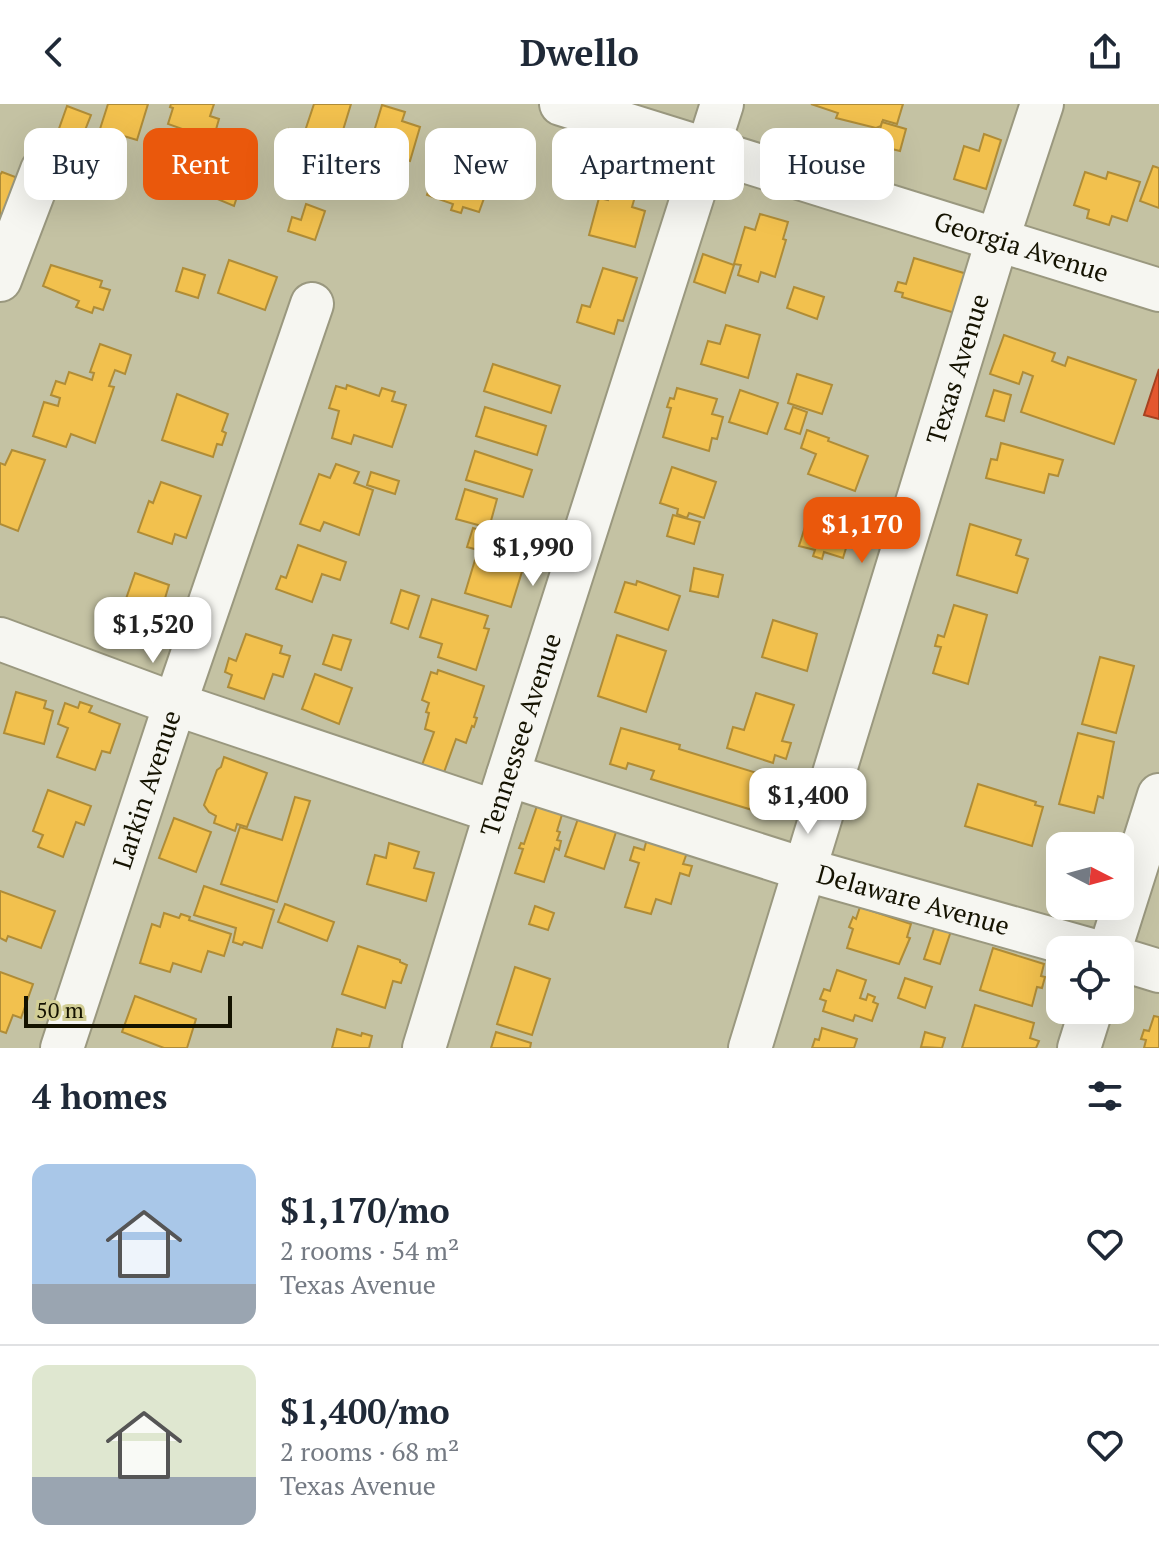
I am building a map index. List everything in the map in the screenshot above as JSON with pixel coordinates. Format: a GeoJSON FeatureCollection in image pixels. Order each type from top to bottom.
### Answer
{"type":"FeatureCollection","features":[{"type":"Feature","properties":{"kind":"street","name":"Georgia Avenue"},"geometry":{"type":"LineString","coordinates":[[561,104],[639,128]]}},
{"type":"Feature","properties":{"kind":"street","name":"Tennessee Avenue"},"geometry":{"type":"LineString","coordinates":[[715,128],[722,104]]}},
{"type":"Feature","properties":{"kind":"street","name":"Texas Avenue"},"geometry":{"type":"LineString","coordinates":[[750,1048],[997,241],[1042,104]]}},
{"type":"Feature","properties":{"kind":"street","name":"Georgia Avenue"},"geometry":{"type":"LineString","coordinates":[[744,160],[1159,290]]}},
{"type":"Feature","properties":{"kind":"street"},"geometry":{"type":"LineString","coordinates":[[0,280],[31,200]]}},
{"type":"Feature","properties":{"kind":"street","name":"Tennessee Avenue"},"geometry":{"type":"LineString","coordinates":[[424,1048],[692,200]]}},
{"type":"Feature","properties":{"kind":"street","name":"Larkin Avenue"},"geometry":{"type":"LineString","coordinates":[[62,1048],[175,704],[312,304]]}},
{"type":"Feature","properties":{"kind":"street","name":"Delaware Avenue"},"geometry":{"type":"LineString","coordinates":[[0,639],[175,704],[502,794],[803,869],[1046,937]]}},
{"type":"Feature","properties":{"kind":"street"},"geometry":{"type":"LineString","coordinates":[[1114,936],[1159,795]]}},
{"type":"Feature","properties":{"kind":"street"},"geometry":{"type":"LineString","coordinates":[[1134,963],[1159,971]]}},
{"type":"Feature","properties":{"kind":"street"},"geometry":{"type":"LineString","coordinates":[[1079,1048],[1087,1024]]}},
{"type":"Feature","properties":{"kind":"building: Homes"},"geometry":{"type":"Polygon","coordinates":[[[108,104],[148,104],[137,140],[127,137],[127,128],[100,128],[108,104]]]}},
{"type":"Feature","properties":{"kind":"building: Homes"},"geometry":{"type":"Polygon","coordinates":[[[171,104],[214,104],[210,116],[219,119],[216,128],[179,128],[168,124],[173,108],[171,104]]]}},
{"type":"Feature","properties":{"kind":"building: Homes"},"geometry":{"type":"Polygon","coordinates":[[[314,104],[351,104],[344,128],[306,128],[314,104]]]}},
{"type":"Feature","properties":{"kind":"building: Homes"},"geometry":{"type":"Polygon","coordinates":[[[811,104],[903,104],[897,124],[883,120],[881,126],[876,128],[836,118],[838,113],[811,104]]]}},
{"type":"Feature","properties":{"kind":"building: Homes"},"geometry":{"type":"Polygon","coordinates":[[[382,105],[405,112],[402,121],[420,127],[410,161],[409,128],[375,128],[382,105]]]}},
{"type":"Feature","properties":{"kind":"building: Homes"},"geometry":{"type":"Polygon","coordinates":[[[67,106],[91,115],[86,128],[59,128],[67,106]]]}},
{"type":"Feature","properties":{"kind":"building: Homes"},"geometry":{"type":"Polygon","coordinates":[[[882,122],[906,129],[900,151],[894,150],[894,128],[880,128],[882,122]]]}},
{"type":"Feature","properties":{"kind":"building: Homes"},"geometry":{"type":"Polygon","coordinates":[[[984,134],[1001,140],[986,189],[954,179],[964,146],[979,151],[984,134]]]}},
{"type":"Feature","properties":{"kind":"building: Homes"},"geometry":{"type":"Polygon","coordinates":[[[1153,166],[1159,168],[1159,208],[1140,201],[1153,166]]]}},
{"type":"Feature","properties":{"kind":"building: Homes"},"geometry":{"type":"Polygon","coordinates":[[[2,172],[18,178],[0,226],[0,175],[2,172]]]}},
{"type":"Feature","properties":{"kind":"building: Homes"},"geometry":{"type":"Polygon","coordinates":[[[1085,172],[1106,179],[1108,172],[1140,182],[1127,221],[1112,216],[1109,225],[1087,218],[1089,210],[1074,205],[1085,172]]]}},
{"type":"Feature","properties":{"kind":"building: Homes"},"geometry":{"type":"Polygon","coordinates":[[[220,200],[236,200],[234,206],[220,200]]]}},
{"type":"Feature","properties":{"kind":"building: Homes"},"geometry":{"type":"Polygon","coordinates":[[[441,200],[483,200],[479,212],[463,207],[461,213],[451,210],[453,204],[441,200]]]}},
{"type":"Feature","properties":{"kind":"building: Homes"},"geometry":{"type":"Polygon","coordinates":[[[598,200],[634,200],[632,207],[645,211],[635,247],[589,235],[598,200]]]}},
{"type":"Feature","properties":{"kind":"building: Homes"},"geometry":{"type":"Polygon","coordinates":[[[306,204],[325,211],[315,240],[288,231],[292,217],[301,220],[306,204]]]}},
{"type":"Feature","properties":{"kind":"building: Homes"},"geometry":{"type":"Polygon","coordinates":[[[760,214],[788,222],[775,277],[761,272],[758,282],[738,275],[741,265],[734,264],[745,227],[755,230],[760,214]]]}},
{"type":"Feature","properties":{"kind":"building: Homes"},"geometry":{"type":"Polygon","coordinates":[[[703,254],[734,265],[725,293],[694,282],[703,254]]]}},
{"type":"Feature","properties":{"kind":"building: Homes"},"geometry":{"type":"Polygon","coordinates":[[[914,258],[967,274],[955,313],[902,297],[903,293],[895,291],[898,282],[906,284],[914,258]]]}},
{"type":"Feature","properties":{"kind":"building: Homes"},"geometry":{"type":"Polygon","coordinates":[[[229,260],[277,277],[265,310],[218,293],[229,260]]]}},
{"type":"Feature","properties":{"kind":"building: Homes"},"geometry":{"type":"Polygon","coordinates":[[[51,265],[102,281],[100,287],[110,290],[103,310],[94,307],[92,313],[76,307],[79,301],[43,286],[51,265]]]}},
{"type":"Feature","properties":{"kind":"building: Homes"},"geometry":{"type":"Polygon","coordinates":[[[183,268],[205,275],[198,298],[176,291],[183,268]]]}},
{"type":"Feature","properties":{"kind":"building: Homes"},"geometry":{"type":"Polygon","coordinates":[[[603,268],[637,278],[623,321],[618,320],[614,334],[577,322],[582,305],[590,307],[603,268]]]}},
{"type":"Feature","properties":{"kind":"building: Homes"},"geometry":{"type":"Polygon","coordinates":[[[794,287],[824,297],[817,319],[787,308],[794,287]]]}},
{"type":"Feature","properties":{"kind":"building: Homes"},"geometry":{"type":"Polygon","coordinates":[[[726,325],[760,335],[748,378],[701,364],[708,341],[720,344],[726,325]]]}},
{"type":"Feature","properties":{"kind":"building: Homes"},"geometry":{"type":"Polygon","coordinates":[[[1004,335],[1055,353],[1052,361],[1065,366],[1068,357],[1136,380],[1114,444],[1021,412],[1033,376],[1023,372],[1019,384],[990,374],[1004,335]]]}},
{"type":"Feature","properties":{"kind":"building: Homes"},"geometry":{"type":"Polygon","coordinates":[[[100,344],[131,355],[125,374],[115,370],[109,386],[114,387],[95,443],[71,434],[66,447],[33,436],[44,402],[58,406],[60,398],[51,395],[56,381],[65,384],[69,372],[92,380],[94,373],[90,372],[100,344]]]}},
{"type":"Feature","properties":{"kind":"building: Homes"},"geometry":{"type":"Polygon","coordinates":[[[493,364],[560,386],[551,413],[484,391],[493,364]]]}},
{"type":"Feature","properties":{"kind":"building: Homes"},"geometry":{"type":"Polygon","coordinates":[[[797,374],[832,385],[822,414],[788,403],[797,374]]]}},
{"type":"Feature","properties":{"kind":"building: Homes"},"geometry":{"type":"Polygon","coordinates":[[[347,385],[379,396],[382,388],[395,392],[392,401],[406,405],[392,447],[354,435],[351,444],[332,438],[339,411],[329,408],[336,386],[346,389],[347,385]]]}},
{"type":"Feature","properties":{"kind":"building: Homes"},"geometry":{"type":"Polygon","coordinates":[[[677,388],[717,399],[712,414],[723,417],[717,439],[712,438],[709,451],[663,437],[671,408],[667,407],[670,398],[674,399],[677,388]]]}},
{"type":"Feature","properties":{"kind":"building: Homes"},"geometry":{"type":"Polygon","coordinates":[[[740,390],[778,403],[767,434],[729,422],[740,390]]]}},
{"type":"Feature","properties":{"kind":"building: Homes"},"geometry":{"type":"Polygon","coordinates":[[[994,390],[1011,395],[1004,421],[986,416],[994,390]]]}},
{"type":"Feature","properties":{"kind":"building: Homes"},"geometry":{"type":"Polygon","coordinates":[[[177,394],[228,414],[222,431],[226,433],[222,445],[217,444],[213,457],[162,440],[177,394]]]}},
{"type":"Feature","properties":{"kind":"building: Homes"},"geometry":{"type":"Polygon","coordinates":[[[485,407],[546,426],[537,455],[476,436],[485,407]]]}},
{"type":"Feature","properties":{"kind":"building: Homes"},"geometry":{"type":"Polygon","coordinates":[[[793,407],[807,412],[800,434],[785,429],[793,407]]]}},
{"type":"Feature","properties":{"kind":"building: Homes"},"geometry":{"type":"Polygon","coordinates":[[[807,430],[868,456],[855,491],[808,474],[816,454],[801,448],[807,430]]]}},
{"type":"Feature","properties":{"kind":"building: Homes"},"geometry":{"type":"Polygon","coordinates":[[[1001,443],[1063,460],[1058,476],[1049,474],[1044,493],[986,478],[991,459],[997,460],[1001,443]]]}},
{"type":"Feature","properties":{"kind":"building: Homes"},"geometry":{"type":"Polygon","coordinates":[[[12,450],[45,460],[18,531],[0,524],[0,463],[5,465],[12,450]]]}},
{"type":"Feature","properties":{"kind":"building: Homes"},"geometry":{"type":"Polygon","coordinates":[[[475,451],[532,470],[523,497],[466,480],[475,451]]]}},
{"type":"Feature","properties":{"kind":"building: Homes"},"geometry":{"type":"Polygon","coordinates":[[[336,464],[359,472],[354,483],[373,490],[359,535],[324,522],[320,531],[300,524],[319,474],[330,478],[336,464]]]}},
{"type":"Feature","properties":{"kind":"building: Homes"},"geometry":{"type":"Polygon","coordinates":[[[672,467],[716,482],[704,518],[689,513],[687,518],[677,514],[678,509],[660,503],[672,467]]]}},
{"type":"Feature","properties":{"kind":"building: Homes"},"geometry":{"type":"Polygon","coordinates":[[[371,472],[399,481],[395,494],[367,485],[371,472]]]}},
{"type":"Feature","properties":{"kind":"building: Homes"},"geometry":{"type":"Polygon","coordinates":[[[161,482],[201,496],[186,538],[175,534],[172,544],[138,532],[149,501],[153,503],[161,482]]]}},
{"type":"Feature","properties":{"kind":"building: Homes"},"geometry":{"type":"Polygon","coordinates":[[[465,489],[497,499],[489,528],[456,519],[465,489]]]}},
{"type":"Feature","properties":{"kind":"building: Homes"},"geometry":{"type":"Polygon","coordinates":[[[810,511],[853,525],[843,558],[824,552],[822,559],[813,556],[815,550],[799,546],[810,511]]]}},
{"type":"Feature","properties":{"kind":"building: Homes"},"geometry":{"type":"Polygon","coordinates":[[[673,515],[700,522],[694,544],[667,536],[673,515]]]}},
{"type":"Feature","properties":{"kind":"building: Homes"},"geometry":{"type":"Polygon","coordinates":[[[970,524],[1021,540],[1016,555],[1028,559],[1017,593],[957,575],[970,524]]]}},
{"type":"Feature","properties":{"kind":"building: Homes"},"geometry":{"type":"Polygon","coordinates":[[[473,528],[530,546],[511,607],[465,593],[478,550],[467,547],[473,528]]]}},
{"type":"Feature","properties":{"kind":"building: Homes"},"geometry":{"type":"Polygon","coordinates":[[[298,545],[346,562],[340,580],[322,574],[312,602],[276,589],[281,576],[286,578],[298,545]]]}},
{"type":"Feature","properties":{"kind":"building: Homes"},"geometry":{"type":"Polygon","coordinates":[[[694,568],[723,575],[718,597],[690,591],[694,568]]]}},
{"type":"Feature","properties":{"kind":"building: Homes"},"geometry":{"type":"Polygon","coordinates":[[[135,573],[169,585],[151,645],[114,633],[135,573]]]}},
{"type":"Feature","properties":{"kind":"building: Homes"},"geometry":{"type":"Polygon","coordinates":[[[637,581],[680,596],[668,630],[615,612],[625,582],[636,585],[637,581]]]}},
{"type":"Feature","properties":{"kind":"building: Homes"},"geometry":{"type":"Polygon","coordinates":[[[401,590],[419,596],[408,629],[391,623],[401,590]]]}},
{"type":"Feature","properties":{"kind":"building: Homes"},"geometry":{"type":"Polygon","coordinates":[[[432,599],[488,616],[484,628],[489,629],[476,670],[438,657],[442,644],[420,637],[432,599]]]}},
{"type":"Feature","properties":{"kind":"building: Homes"},"geometry":{"type":"Polygon","coordinates":[[[954,605],[987,615],[968,684],[933,673],[941,647],[935,646],[938,635],[944,637],[954,605]]]}},
{"type":"Feature","properties":{"kind":"building: Homes"},"geometry":{"type":"Polygon","coordinates":[[[773,620],[817,634],[807,671],[762,657],[773,620]]]}},
{"type":"Feature","properties":{"kind":"building: Homes"},"geometry":{"type":"Polygon","coordinates":[[[246,634],[282,646],[280,653],[290,656],[283,677],[273,674],[264,699],[228,687],[232,675],[225,672],[229,658],[236,661],[246,634]]]}},
{"type":"Feature","properties":{"kind":"building: Homes"},"geometry":{"type":"Polygon","coordinates":[[[333,635],[351,640],[341,670],[323,664],[333,635]]]}},
{"type":"Feature","properties":{"kind":"building: Homes"},"geometry":{"type":"Polygon","coordinates":[[[617,635],[666,651],[646,712],[598,696],[617,635]]]}},
{"type":"Feature","properties":{"kind":"building: Homes"},"geometry":{"type":"Polygon","coordinates":[[[1100,657],[1134,666],[1116,733],[1082,724],[1100,657]]]}},
{"type":"Feature","properties":{"kind":"building: Homes"},"geometry":{"type":"Polygon","coordinates":[[[438,670],[484,686],[474,727],[466,743],[456,739],[443,775],[421,768],[434,732],[425,729],[429,703],[422,700],[431,672],[437,674],[438,670]]]}},
{"type":"Feature","properties":{"kind":"building: Homes"},"geometry":{"type":"Polygon","coordinates":[[[315,674],[352,688],[339,724],[302,709],[315,674]]]}},
{"type":"Feature","properties":{"kind":"building: Homes"},"geometry":{"type":"Polygon","coordinates":[[[16,692],[46,701],[44,708],[53,711],[44,744],[4,733],[16,692]]]}},
{"type":"Feature","properties":{"kind":"building: Homes"},"geometry":{"type":"Polygon","coordinates":[[[756,693],[794,705],[782,741],[791,743],[786,759],[775,755],[773,763],[727,748],[733,727],[744,730],[756,693]]]}},
{"type":"Feature","properties":{"kind":"building: Homes"},"geometry":{"type":"Polygon","coordinates":[[[80,702],[92,706],[89,712],[120,724],[110,753],[102,751],[95,770],[57,757],[68,728],[58,724],[65,703],[78,708],[80,702]]]}},
{"type":"Feature","properties":{"kind":"building: Homes"},"geometry":{"type":"Polygon","coordinates":[[[621,728],[786,782],[780,800],[787,802],[784,812],[777,810],[775,817],[651,779],[654,771],[628,763],[626,769],[610,764],[621,728]]]}},
{"type":"Feature","properties":{"kind":"building: Homes"},"geometry":{"type":"Polygon","coordinates":[[[1078,733],[1114,742],[1103,798],[1098,796],[1094,813],[1059,804],[1078,733]]]}},
{"type":"Feature","properties":{"kind":"building: Homes"},"geometry":{"type":"Polygon","coordinates":[[[224,757],[267,773],[247,827],[237,824],[235,831],[214,823],[216,816],[204,805],[224,757]]]}},
{"type":"Feature","properties":{"kind":"building: Homes"},"geometry":{"type":"Polygon","coordinates":[[[978,784],[1043,807],[1032,846],[965,826],[978,784]]]}},
{"type":"Feature","properties":{"kind":"building: Homes"},"geometry":{"type":"Polygon","coordinates":[[[48,790],[91,806],[84,825],[76,822],[63,857],[38,847],[43,835],[33,831],[48,790]]]}},
{"type":"Feature","properties":{"kind":"building: Homes"},"geometry":{"type":"Polygon","coordinates":[[[295,797],[310,801],[277,902],[221,884],[240,827],[282,840],[295,797]]]}},
{"type":"Feature","properties":{"kind":"building: Homes"},"geometry":{"type":"Polygon","coordinates":[[[539,800],[564,808],[557,831],[560,832],[557,840],[561,841],[559,850],[555,848],[544,882],[515,873],[523,849],[519,848],[521,843],[524,844],[539,800]]]}},
{"type":"Feature","properties":{"kind":"building: Homes"},"geometry":{"type":"Polygon","coordinates":[[[580,813],[618,826],[604,869],[565,856],[580,813]]]}},
{"type":"Feature","properties":{"kind":"building: Homes"},"geometry":{"type":"Polygon","coordinates":[[[174,818],[211,832],[196,872],[159,858],[174,818]]]}},
{"type":"Feature","properties":{"kind":"building: Homes"},"geometry":{"type":"Polygon","coordinates":[[[648,835],[689,847],[683,864],[692,866],[689,876],[680,873],[671,904],[656,899],[651,914],[625,907],[639,863],[630,860],[634,847],[644,850],[648,835]]]}},
{"type":"Feature","properties":{"kind":"building: Homes"},"geometry":{"type":"Polygon","coordinates":[[[389,843],[419,852],[414,868],[434,873],[426,901],[367,884],[375,855],[386,858],[389,843]]]}},
{"type":"Feature","properties":{"kind":"building: Homes"},"geometry":{"type":"Polygon","coordinates":[[[204,886],[274,910],[262,948],[233,942],[236,928],[194,915],[204,886]]]}},
{"type":"Feature","properties":{"kind":"building: Homes"},"geometry":{"type":"Polygon","coordinates":[[[0,891],[55,911],[41,948],[8,936],[6,941],[0,938],[0,891]]]}},
{"type":"Feature","properties":{"kind":"building: Homes"},"geometry":{"type":"Polygon","coordinates":[[[285,904],[334,922],[327,941],[278,922],[285,904]]]}},
{"type":"Feature","properties":{"kind":"building: Homes"},"geometry":{"type":"Polygon","coordinates":[[[535,906],[554,913],[548,930],[529,924],[535,906]]]}},
{"type":"Feature","properties":{"kind":"building: Homes"},"geometry":{"type":"Polygon","coordinates":[[[860,907],[911,924],[907,937],[910,938],[899,964],[847,948],[853,929],[849,927],[860,907]]]}},
{"type":"Feature","properties":{"kind":"building: Homes"},"geometry":{"type":"Polygon","coordinates":[[[164,913],[179,918],[181,914],[190,917],[189,920],[231,934],[224,956],[208,951],[201,972],[173,963],[170,972],[140,963],[152,924],[160,927],[164,913]]]}},
{"type":"Feature","properties":{"kind":"building: Homes"},"geometry":{"type":"Polygon","coordinates":[[[935,926],[951,931],[940,964],[924,959],[935,926]]]}},
{"type":"Feature","properties":{"kind":"building: Homes"},"geometry":{"type":"Polygon","coordinates":[[[358,946],[407,965],[401,983],[393,981],[385,1008],[342,994],[358,946]]]}},
{"type":"Feature","properties":{"kind":"building: Homes"},"geometry":{"type":"Polygon","coordinates":[[[993,948],[1044,964],[1042,988],[1037,987],[1032,1006],[980,990],[993,948]]]}},
{"type":"Feature","properties":{"kind":"building: Homes"},"geometry":{"type":"Polygon","coordinates":[[[515,967],[550,979],[532,1035],[497,1024],[515,967]]]}},
{"type":"Feature","properties":{"kind":"building: Homes"},"geometry":{"type":"Polygon","coordinates":[[[837,970],[866,980],[860,998],[866,1000],[868,994],[875,997],[873,1002],[878,1004],[872,1021],[855,1015],[853,1021],[823,1011],[826,1001],[820,999],[824,989],[830,991],[837,970]]]}},
{"type":"Feature","properties":{"kind":"building: Homes"},"geometry":{"type":"Polygon","coordinates":[[[0,972],[33,984],[21,1018],[13,1015],[6,1033],[0,1031],[0,972]]]}},
{"type":"Feature","properties":{"kind":"building: Homes"},"geometry":{"type":"Polygon","coordinates":[[[905,978],[932,987],[925,1008],[898,998],[905,978]]]}},
{"type":"Feature","properties":{"kind":"building: Homes"},"geometry":{"type":"Polygon","coordinates":[[[135,996],[196,1019],[187,1048],[164,1048],[122,1032],[135,996]]]}},
{"type":"Feature","properties":{"kind":"building: Homes"},"geometry":{"type":"Polygon","coordinates":[[[975,1005],[1034,1023],[1030,1038],[1039,1041],[1036,1048],[962,1048],[975,1005]]]}},
{"type":"Feature","properties":{"kind":"building: Homes"},"geometry":{"type":"Polygon","coordinates":[[[1154,1016],[1159,1017],[1159,1048],[1144,1048],[1146,1040],[1141,1039],[1144,1030],[1149,1031],[1154,1016]]]}},
{"type":"Feature","properties":{"kind":"building: Homes"},"geometry":{"type":"Polygon","coordinates":[[[822,1028],[857,1039],[854,1048],[812,1048],[815,1039],[819,1040],[822,1028]]]}},
{"type":"Feature","properties":{"kind":"building: Homes"},"geometry":{"type":"Polygon","coordinates":[[[337,1029],[372,1036],[369,1048],[332,1048],[337,1029]]]}},
{"type":"Feature","properties":{"kind":"building: Homes"},"geometry":{"type":"Polygon","coordinates":[[[496,1032],[531,1043],[530,1048],[491,1048],[496,1032]]]}},
{"type":"Feature","properties":{"kind":"building: Homes"},"geometry":{"type":"Polygon","coordinates":[[[925,1032],[945,1038],[942,1048],[921,1047],[925,1032]]]}},
{"type":"Feature","properties":{"kind":"building: Shops"},"geometry":{"type":"Polygon","coordinates":[[[1159,369],[1159,419],[1144,415],[1159,369]]]}}]}
